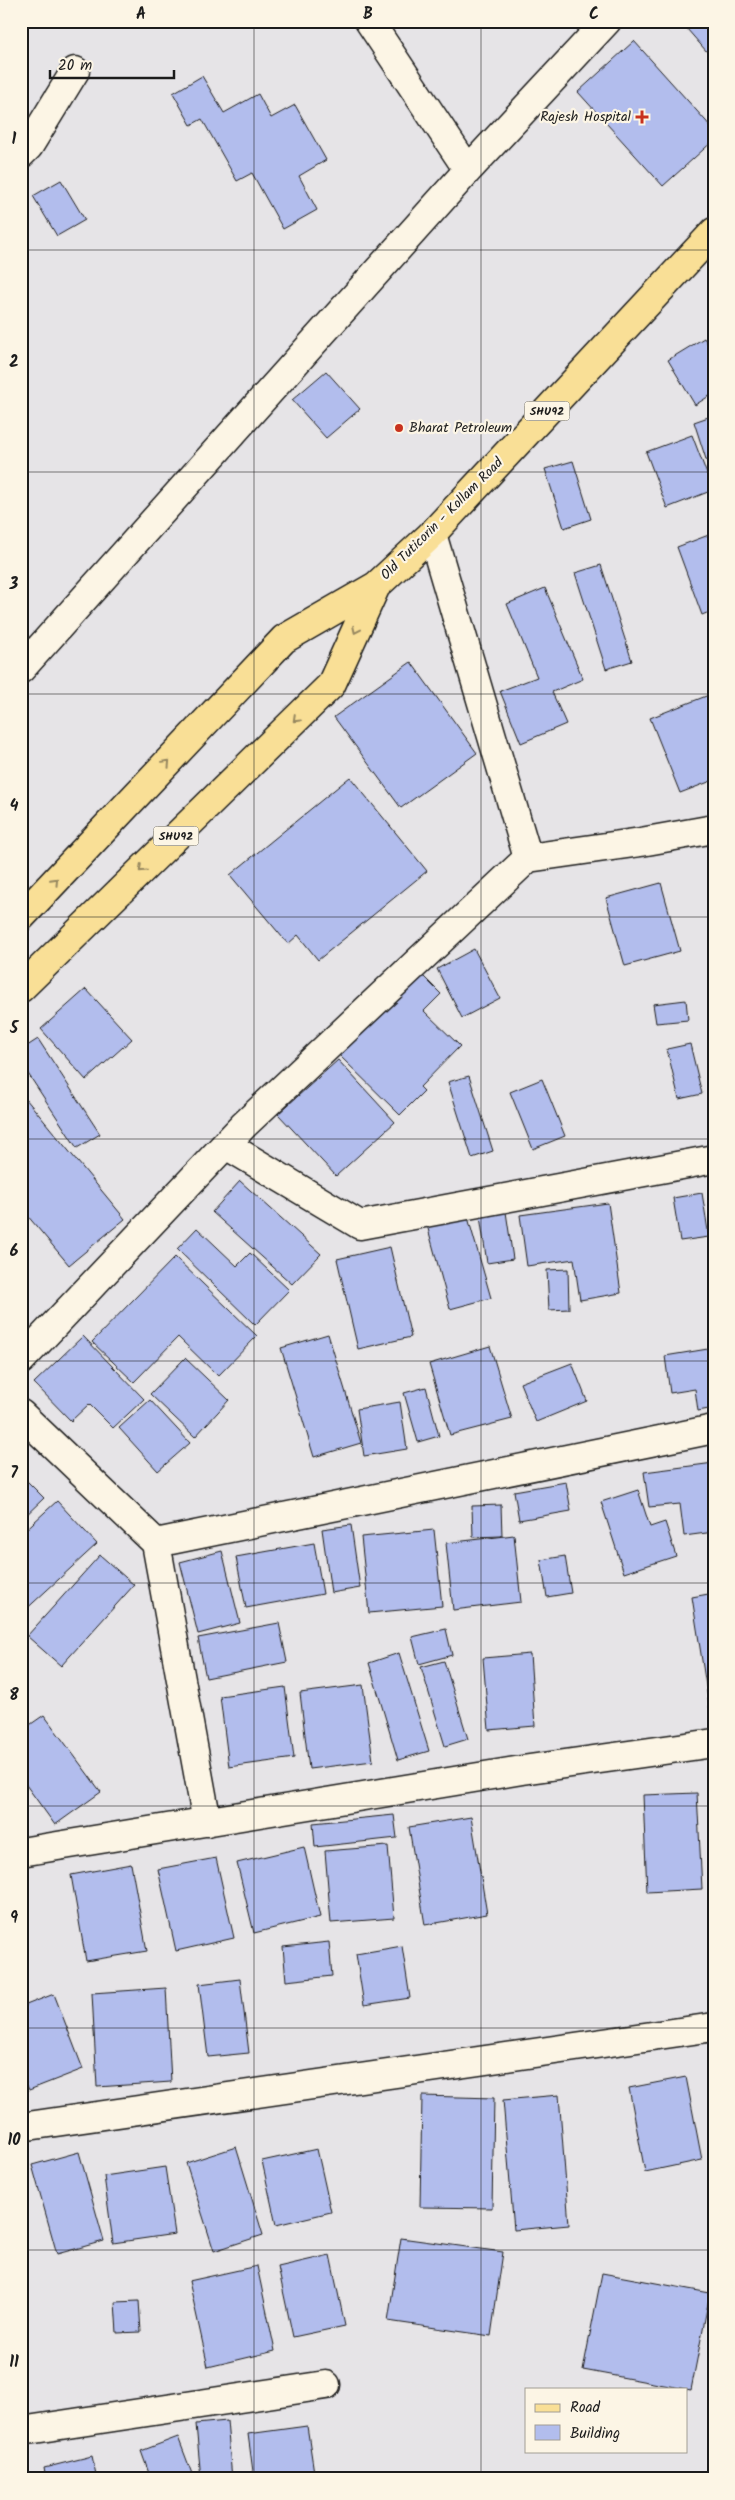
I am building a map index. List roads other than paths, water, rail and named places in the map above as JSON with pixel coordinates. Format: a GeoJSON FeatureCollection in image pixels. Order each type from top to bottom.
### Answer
{"type":"FeatureCollection","features":[{"type":"Feature","properties":{"kind":"main road","name":"Old Tuticorin - Kollam Road"},"geometry":{"type":"LineString","coordinates":[[21,988],[331,685],[376,586],[432,534],[714,232]]}},
{"type":"Feature","properties":{"kind":"main road"},"geometry":{"type":"LineString","coordinates":[[21,917],[284,639],[376,586]]}},
{"type":"Feature","properties":{"kind":"street"},"geometry":{"type":"LineString","coordinates":[[369,21],[468,170]]}},
{"type":"Feature","properties":{"kind":"street"},"geometry":{"type":"LineString","coordinates":[[21,669],[468,170],[607,21]]}},
{"type":"Feature","properties":{"kind":"street"},"geometry":{"type":"LineString","coordinates":[[21,154],[29,146],[75,71]]}},
{"type":"Feature","properties":{"kind":"street"},"geometry":{"type":"LineString","coordinates":[[432,534],[528,858]]}},
{"type":"Feature","properties":{"kind":"street"},"geometry":{"type":"LineString","coordinates":[[21,1360],[244,1125],[528,858],[641,842],[714,829]]}},
{"type":"Feature","properties":{"kind":"street"},"geometry":{"type":"LineString","coordinates":[[226,1145],[360,1225],[714,1159]]}},
{"type":"Feature","properties":{"kind":"street"},"geometry":{"type":"LineString","coordinates":[[21,1414],[156,1543],[207,1822]]}},
{"type":"Feature","properties":{"kind":"street"},"geometry":{"type":"LineString","coordinates":[[156,1543],[714,1429]]}},
{"type":"Feature","properties":{"kind":"street"},"geometry":{"type":"LineString","coordinates":[[21,1852],[522,1770],[714,1743]]}},
{"type":"Feature","properties":{"kind":"street"},"geometry":{"type":"LineString","coordinates":[[21,2127],[714,2027]]}},
{"type":"Feature","properties":{"kind":"street"},"geometry":{"type":"LineString","coordinates":[[21,2431],[326,2385]]}},
{"type":"Feature","properties":{"kind":"place","name":"Rajesh Hospital"},"geometry":{"type":"Point","coordinates":[642,117]}},
{"type":"Feature","properties":{"kind":"place","name":"Bharat Petroleum"},"geometry":{"type":"Point","coordinates":[399,428]}}]}
